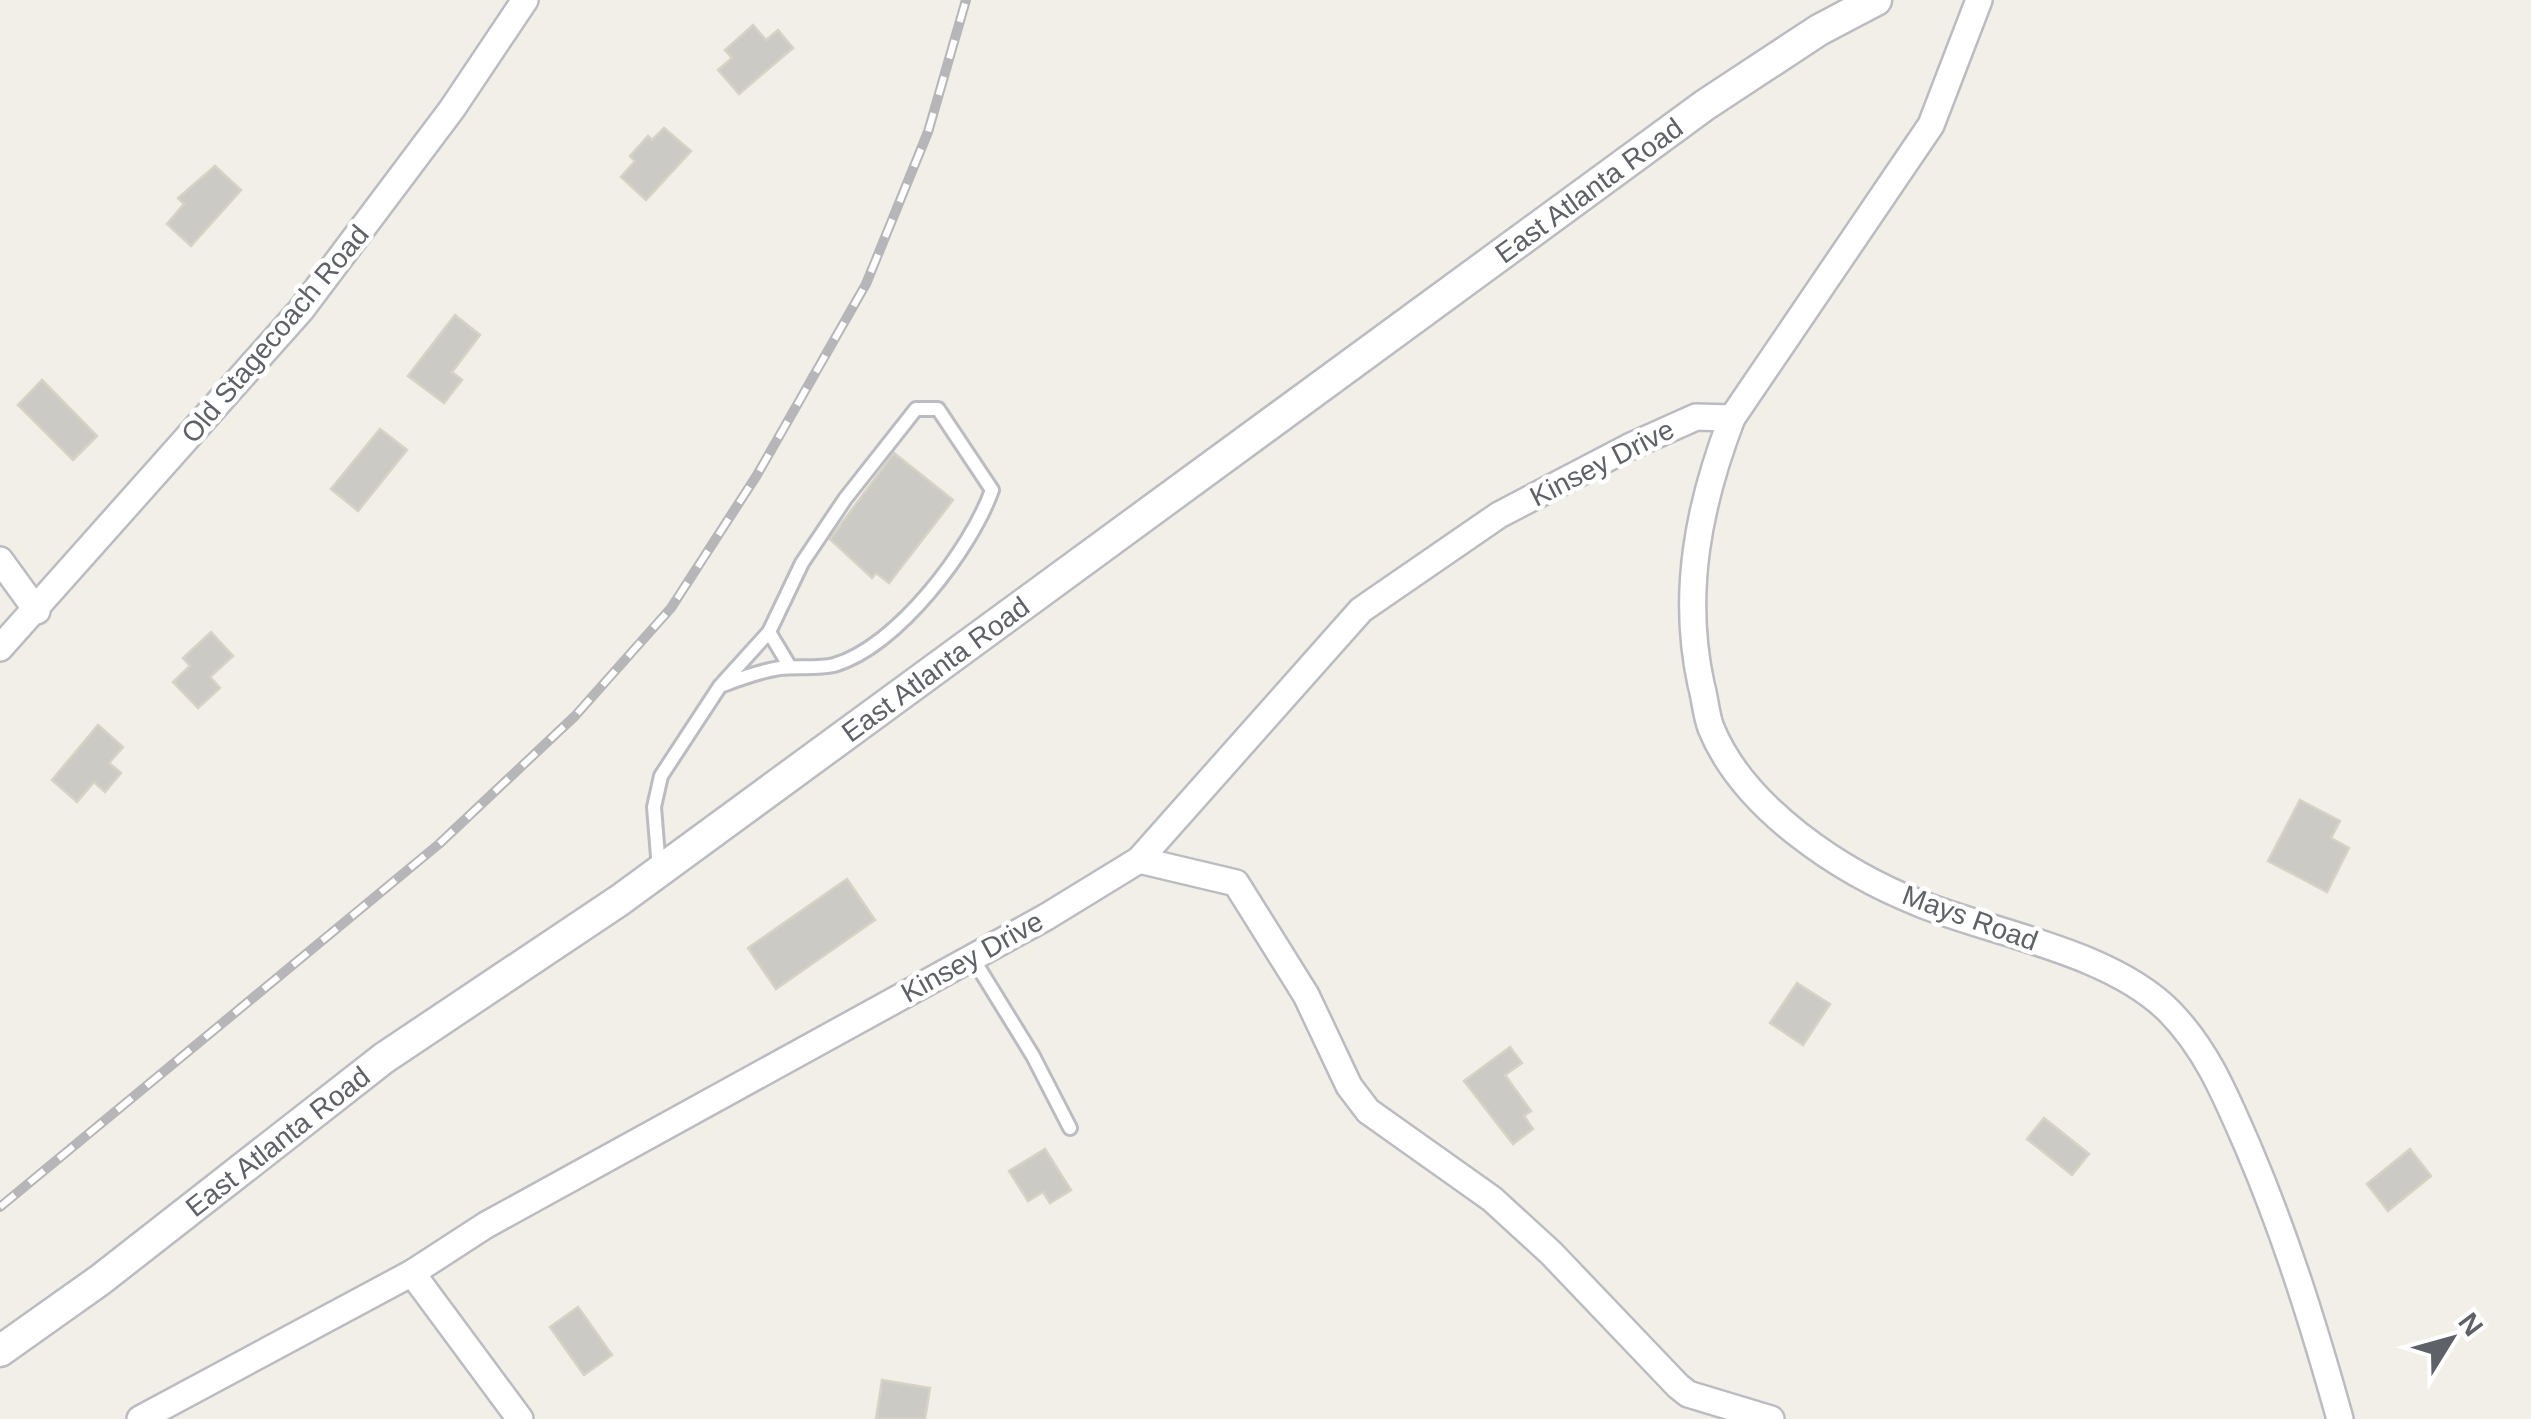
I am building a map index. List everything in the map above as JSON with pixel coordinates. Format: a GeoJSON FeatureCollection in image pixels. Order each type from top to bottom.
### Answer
{"type":"FeatureCollection","features":[{"type":"Feature","properties":{"kind":"street","name":"Old Stagecoach Road"},"geometry":{"type":"LineString","coordinates":[[0,648],[37,611],[301,310],[452,109],[525,0]]}},
{"type":"Feature","properties":{"kind":"street","name":"East Atlanta Road"},"geometry":{"type":"LineString","coordinates":[[0,1351],[100,1280],[384,1058],[660,872],[1704,105],[1820,30],[1876,0]]}},
{"type":"Feature","properties":{"kind":"street","name":"Mays Road"},"geometry":{"type":"LineString","coordinates":[[1979,0],[1931,125],[1732,418],[1700,516],[1693,577],[1695,653],[1711,728],[1759,800],[1819,850],[1920,904],[2024,936],[2143,989],[2169,1012],[2210,1059],[2273,1206],[2340,1419]]}},
{"type":"Feature","properties":{"kind":"street","name":"Kinsey Drive"},"geometry":{"type":"LineString","coordinates":[[140,1419],[412,1273],[486,1225],[972,958],[1139,860],[1362,610],[1499,516],[1629,448],[1696,417],[1732,418]]}},
{"type":"Feature","properties":{"kind":"street"},"geometry":{"type":"LineString","coordinates":[[0,560],[37,611]]}},
{"type":"Feature","properties":{"kind":"street"},"geometry":{"type":"LineString","coordinates":[[1139,860],[1236,883],[1306,995],[1349,1086],[1368,1110],[1492,1199],[1551,1253],[1688,1394],[1770,1419]]}},
{"type":"Feature","properties":{"kind":"street"},"geometry":{"type":"LineString","coordinates":[[412,1273],[520,1419]]}},
{"type":"Feature","properties":{"kind":"lane"},"geometry":{"type":"LineString","coordinates":[[660,872],[654,807],[661,776],[720,686],[769,632],[802,563],[892,435],[916,408],[938,410],[992,490],[985,510],[932,590],[898,628],[835,664],[790,668],[720,686]]}},
{"type":"Feature","properties":{"kind":"lane"},"geometry":{"type":"LineString","coordinates":[[769,632],[790,668]]}},
{"type":"Feature","properties":{"kind":"lane"},"geometry":{"type":"LineString","coordinates":[[972,958],[1033,1056],[1070,1128]]}},
{"type":"Feature","properties":{"kind":"building"},"geometry":{"type":"Polygon","coordinates":[[[753,25],[766,40],[778,30],[793,48],[739,94],[718,70],[732,58],[725,50],[753,25]]]}},
{"type":"Feature","properties":{"kind":"building"},"geometry":{"type":"Polygon","coordinates":[[[664,128],[691,151],[646,200],[621,177],[635,161],[630,156],[648,136],[652,140],[664,128]]]}},
{"type":"Feature","properties":{"kind":"building"},"geometry":{"type":"Polygon","coordinates":[[[215,166],[241,190],[191,246],[167,224],[184,204],[178,198],[215,166]]]}},
{"type":"Feature","properties":{"kind":"building"},"geometry":{"type":"Polygon","coordinates":[[[455,315],[480,335],[452,372],[462,380],[444,403],[408,376],[455,315]]]}},
{"type":"Feature","properties":{"kind":"building"},"geometry":{"type":"Polygon","coordinates":[[[42,380],[97,436],[73,460],[18,405],[42,380]]]}},
{"type":"Feature","properties":{"kind":"building"},"geometry":{"type":"Polygon","coordinates":[[[380,429],[407,450],[358,511],[331,489],[380,429]]]}},
{"type":"Feature","properties":{"kind":"building"},"geometry":{"type":"Polygon","coordinates":[[[894,453],[953,500],[889,583],[876,573],[872,578],[830,539],[894,453]]]}},
{"type":"Feature","properties":{"kind":"building"},"geometry":{"type":"Polygon","coordinates":[[[211,632],[233,656],[210,677],[220,688],[198,708],[173,682],[190,666],[183,658],[211,632]]]}},
{"type":"Feature","properties":{"kind":"building"},"geometry":{"type":"Polygon","coordinates":[[[98,725],[123,747],[109,763],[121,773],[105,792],[94,782],[77,802],[52,780],[98,725]]]}},
{"type":"Feature","properties":{"kind":"building"},"geometry":{"type":"Polygon","coordinates":[[[2300,800],[2340,821],[2331,838],[2349,848],[2327,892],[2268,861],[2300,800]]]}},
{"type":"Feature","properties":{"kind":"building"},"geometry":{"type":"Polygon","coordinates":[[[847,879],[875,920],[776,989],[748,948],[847,879]]]}},
{"type":"Feature","properties":{"kind":"building"},"geometry":{"type":"Polygon","coordinates":[[[1797,983],[1830,1004],[1803,1045],[1770,1023],[1797,983]]]}},
{"type":"Feature","properties":{"kind":"building"},"geometry":{"type":"Polygon","coordinates":[[[1510,1047],[1522,1063],[1505,1075],[1531,1111],[1524,1116],[1533,1129],[1513,1144],[1464,1081],[1510,1047]]]}},
{"type":"Feature","properties":{"kind":"building"},"geometry":{"type":"Polygon","coordinates":[[[2044,1118],[2089,1154],[2072,1175],[2027,1139],[2044,1118]]]}},
{"type":"Feature","properties":{"kind":"building"},"geometry":{"type":"Polygon","coordinates":[[[1045,1149],[1071,1190],[1050,1203],[1043,1192],[1028,1201],[1009,1171],[1045,1149]]]}},
{"type":"Feature","properties":{"kind":"building"},"geometry":{"type":"Polygon","coordinates":[[[2410,1149],[2431,1176],[2388,1211],[2367,1184],[2410,1149]]]}},
{"type":"Feature","properties":{"kind":"building"},"geometry":{"type":"Polygon","coordinates":[[[578,1307],[612,1355],[584,1375],[550,1327],[578,1307]]]}},
{"type":"Feature","properties":{"kind":"building"},"geometry":{"type":"Polygon","coordinates":[[[882,1380],[930,1388],[925,1419],[876,1419],[882,1380]]]}},
{"type":"Feature","properties":{"kind":"railway"},"geometry":{"type":"LineString","coordinates":[[0,1207],[439,844],[575,716],[671,608],[757,475],[866,284],[928,132],[966,0]]}}]}
